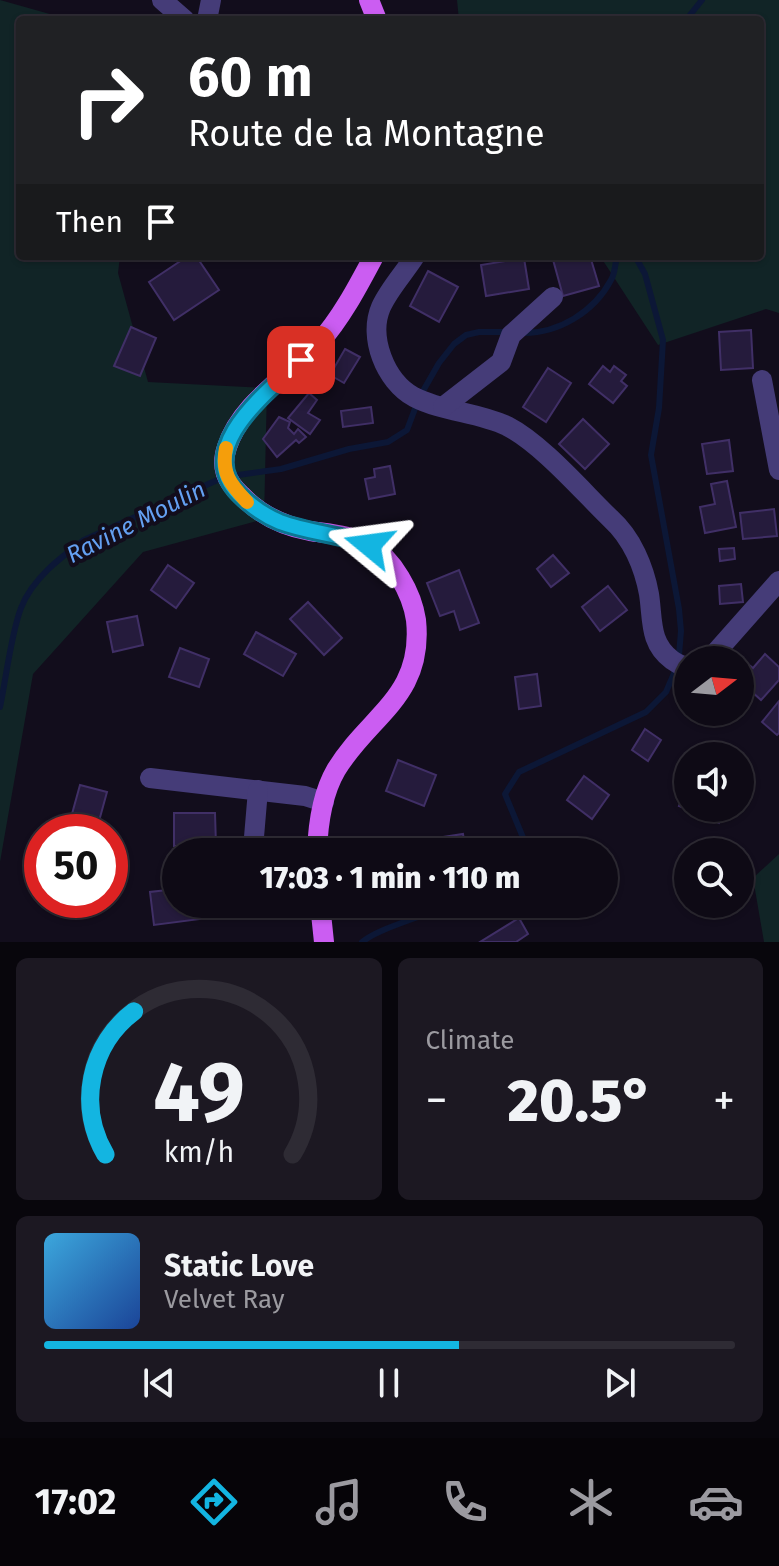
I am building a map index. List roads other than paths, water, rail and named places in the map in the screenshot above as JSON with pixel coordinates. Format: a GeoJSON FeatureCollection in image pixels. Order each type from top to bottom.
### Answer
{"type":"FeatureCollection","features":[{"type":"Feature","properties":{"kind":"main road"},"geometry":{"type":"LineString","coordinates":[[319,838],[328,786],[338,767],[383,715],[409,677],[418,645],[415,615],[402,581],[388,562],[369,545],[342,535],[306,530],[277,521],[254,509],[236,491],[224,472],[224,459],[227,444],[245,414],[320,342],[359,285],[372,260]]}},
{"type":"Feature","properties":{"kind":"main road"},"geometry":{"type":"LineString","coordinates":[[321,918],[324,942]]}},
{"type":"Feature","properties":{"kind":"street"},"geometry":{"type":"LineString","coordinates":[[162,0],[180,16]]}},
{"type":"Feature","properties":{"kind":"street"},"geometry":{"type":"LineString","coordinates":[[412,260],[381,306],[377,324],[377,342],[383,359],[401,387],[414,397],[509,427],[533,445],[616,523],[631,544],[642,568],[649,594],[654,640],[661,652],[674,661]]}},
{"type":"Feature","properties":{"kind":"street"},"geometry":{"type":"LineString","coordinates":[[443,407],[501,362],[511,335],[553,297]]}},
{"type":"Feature","properties":{"kind":"street"},"geometry":{"type":"LineString","coordinates":[[762,380],[779,470]]}},
{"type":"Feature","properties":{"kind":"street"},"geometry":{"type":"LineString","coordinates":[[724,646],[779,581]]}},
{"type":"Feature","properties":{"kind":"street"},"geometry":{"type":"LineString","coordinates":[[150,778],[305,796],[324,802]]}},
{"type":"Feature","properties":{"kind":"street"},"geometry":{"type":"LineString","coordinates":[[254,837],[258,790]]}},
{"type":"Feature","properties":{"kind":"waterway","name":"Ravine Moulin"},"geometry":{"type":"LineString","coordinates":[[689,16],[702,0]]}},
{"type":"Feature","properties":{"kind":"waterway","name":"Ravine Moulin"},"geometry":{"type":"LineString","coordinates":[[524,333],[562,325],[585,311],[611,280],[616,260]]}},
{"type":"Feature","properties":{"kind":"waterway"},"geometry":{"type":"LineString","coordinates":[[637,260],[645,274],[663,340],[659,408],[651,455],[679,609],[680,646]]}},
{"type":"Feature","properties":{"kind":"waterway","name":"Ravine Moulin"},"geometry":{"type":"LineString","coordinates":[[0,707],[14,630],[26,597],[48,570],[84,540],[224,477],[281,469],[349,449],[388,442],[407,430],[419,398],[454,344],[466,335],[504,332]]}},
{"type":"Feature","properties":{"kind":"waterway"},"geometry":{"type":"LineString","coordinates":[[523,838],[505,794],[519,772],[646,712],[666,692],[674,673]]}},
{"type":"Feature","properties":{"kind":"waterway"},"geometry":{"type":"LineString","coordinates":[[362,942],[380,931],[414,918]]}}]}
